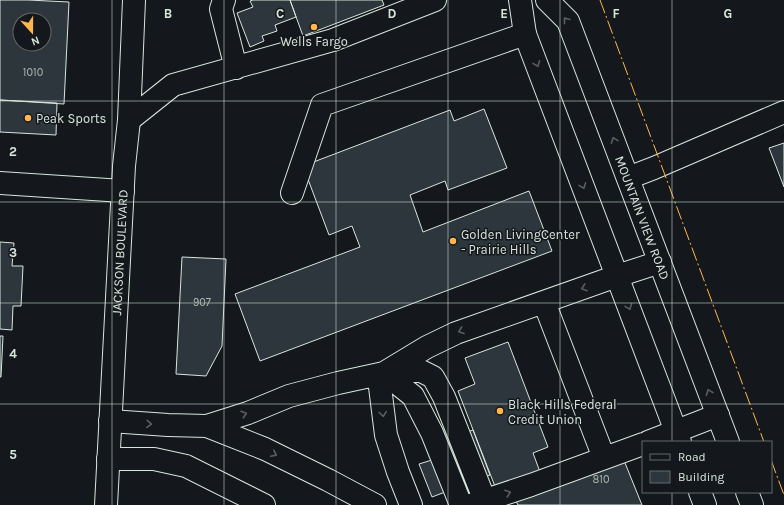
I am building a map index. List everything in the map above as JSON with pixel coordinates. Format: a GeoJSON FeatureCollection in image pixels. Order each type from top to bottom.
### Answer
{"type":"FeatureCollection","features":[{"type":"Feature","properties":{"kind":"main road","name":"JACKSON BOULEVARD"},"geometry":{"type":"LineString","coordinates":[[106,505],[124,191],[124,166],[129,120],[134,0]]}},
{"type":"Feature","properties":{"kind":"main road"},"geometry":{"type":"LineString","coordinates":[[224,0],[221,9],[236,68]]}},
{"type":"Feature","properties":{"kind":"main road"},"geometry":{"type":"LineString","coordinates":[[129,120],[173,85],[333,40],[435,0]]}},
{"type":"Feature","properties":{"kind":"main road"},"geometry":{"type":"LineString","coordinates":[[520,0],[525,34],[678,437]]}},
{"type":"Feature","properties":{"kind":"main road","name":"MOUNTAIN VIEW ROAD"},"geometry":{"type":"LineString","coordinates":[[547,0],[568,21],[728,441]]}},
{"type":"Feature","properties":{"kind":"main road"},"geometry":{"type":"LineString","coordinates":[[292,192],[322,105],[525,34]]}},
{"type":"Feature","properties":{"kind":"main road"},"geometry":{"type":"LineString","coordinates":[[628,178],[784,112]]}},
{"type":"Feature","properties":{"kind":"main road"},"geometry":{"type":"LineString","coordinates":[[0,183],[124,191]]}},
{"type":"Feature","properties":{"kind":"main road"},"geometry":{"type":"LineString","coordinates":[[110,421],[168,426],[207,426],[248,413],[289,396],[384,373],[427,347],[456,333],[660,262]]}},
{"type":"Feature","properties":{"kind":"main road"},"geometry":{"type":"LineString","coordinates":[[544,302],[604,458]]}},
{"type":"Feature","properties":{"kind":"main road"},"geometry":{"type":"LineString","coordinates":[[384,373],[425,389],[476,504],[642,444]]}},
{"type":"Feature","properties":{"kind":"main road"},"geometry":{"type":"LineString","coordinates":[[384,373],[380,387],[386,435],[411,505]]}},
{"type":"Feature","properties":{"kind":"main road"},"geometry":{"type":"LineString","coordinates":[[384,373],[408,406],[448,505]]}},
{"type":"Feature","properties":{"kind":"main road"},"geometry":{"type":"LineString","coordinates":[[384,373],[413,396],[432,433],[461,505]]}},
{"type":"Feature","properties":{"kind":"main road"},"geometry":{"type":"LineString","coordinates":[[654,441],[678,437],[718,415]]}},
{"type":"Feature","properties":{"kind":"main road"},"geometry":{"type":"LineString","coordinates":[[207,426],[265,450],[328,480],[374,505]]}},
{"type":"Feature","properties":{"kind":"main road"},"geometry":{"type":"LineString","coordinates":[[108,458],[154,459],[186,466],[264,505]]}},
{"type":"Feature","properties":{"kind":"main road"},"geometry":{"type":"LineString","coordinates":[[700,493],[705,505]]}},
{"type":"Feature","properties":{"kind":"main road"},"geometry":{"type":"LineString","coordinates":[[747,493],[752,505]]}},
{"type":"Feature","properties":{"kind":"building"},"geometry":{"type":"Polygon","coordinates":[[[0,0],[69,2],[64,104],[0,100],[0,0]]]}},
{"type":"Feature","properties":{"kind":"building"},"geometry":{"type":"Polygon","coordinates":[[[290,0],[296,17],[275,25],[277,31],[262,36],[264,41],[250,47],[237,13],[253,7],[250,1],[290,0]]]}},
{"type":"Feature","properties":{"kind":"building","name":"Wells Fargo"},"geometry":{"type":"Polygon","coordinates":[[[290,0],[382,0],[384,5],[303,36],[290,0]]]}},
{"type":"Feature","properties":{"kind":"building","name":"Peak Sports"},"geometry":{"type":"Polygon","coordinates":[[[0,100],[57,103],[56,135],[0,132],[0,100]]]}},
{"type":"Feature","properties":{"kind":"building","name":"Golden LivingCenter - Prairie Hills"},"geometry":{"type":"Polygon","coordinates":[[[484,109],[507,168],[448,190],[445,181],[410,195],[423,232],[529,191],[552,251],[260,361],[235,294],[360,247],[352,226],[329,235],[303,166],[450,110],[454,121],[484,109]]]}},
{"type":"Feature","properties":{"kind":"building"},"geometry":{"type":"Polygon","coordinates":[[[784,143],[784,187],[769,148],[784,143]]]}},
{"type":"Feature","properties":{"kind":"building"},"geometry":{"type":"Polygon","coordinates":[[[0,242],[14,243],[12,266],[23,266],[21,306],[13,306],[12,330],[0,329],[0,242]]]}},
{"type":"Feature","properties":{"kind":"building"},"geometry":{"type":"Polygon","coordinates":[[[182,257],[226,259],[222,346],[206,376],[176,374],[182,257]]]}},
{"type":"Feature","properties":{"kind":"building"},"geometry":{"type":"Polygon","coordinates":[[[0,336],[3,336],[1,377],[0,377],[0,336]]]}},
{"type":"Feature","properties":{"kind":"building","name":"Black Hills Federal Credit Union"},"geometry":{"type":"Polygon","coordinates":[[[508,342],[548,447],[533,453],[540,472],[496,489],[458,391],[475,384],[465,358],[508,342]]]}},
{"type":"Feature","properties":{"kind":"building"},"geometry":{"type":"Polygon","coordinates":[[[473,430],[490,475],[432,497],[419,464],[432,460],[429,456],[443,451],[441,447],[454,442],[452,438],[473,430]]]}},
{"type":"Feature","properties":{"kind":"building"},"geometry":{"type":"Polygon","coordinates":[[[623,458],[642,505],[518,505],[516,501],[623,458]]]}},
{"type":"Feature","properties":{"kind":"power"},"geometry":{"type":"LineString","coordinates":[[600,0],[764,441]]}},
{"type":"Feature","properties":{"kind":"power"},"geometry":{"type":"LineString","coordinates":[[772,463],[784,495]]}},
{"type":"Feature","properties":{"kind":"place","name":"Wells Fargo"},"geometry":{"type":"Point","coordinates":[314,27]}},
{"type":"Feature","properties":{"kind":"place","name":"Peak Sports"},"geometry":{"type":"Point","coordinates":[28,118]}},
{"type":"Feature","properties":{"kind":"place","name":"Golden LivingCenter - Prairie Hills"},"geometry":{"type":"Point","coordinates":[453,241]}},
{"type":"Feature","properties":{"kind":"place","name":"Black Hills Federal Credit Union"},"geometry":{"type":"Point","coordinates":[500,411]}}]}
